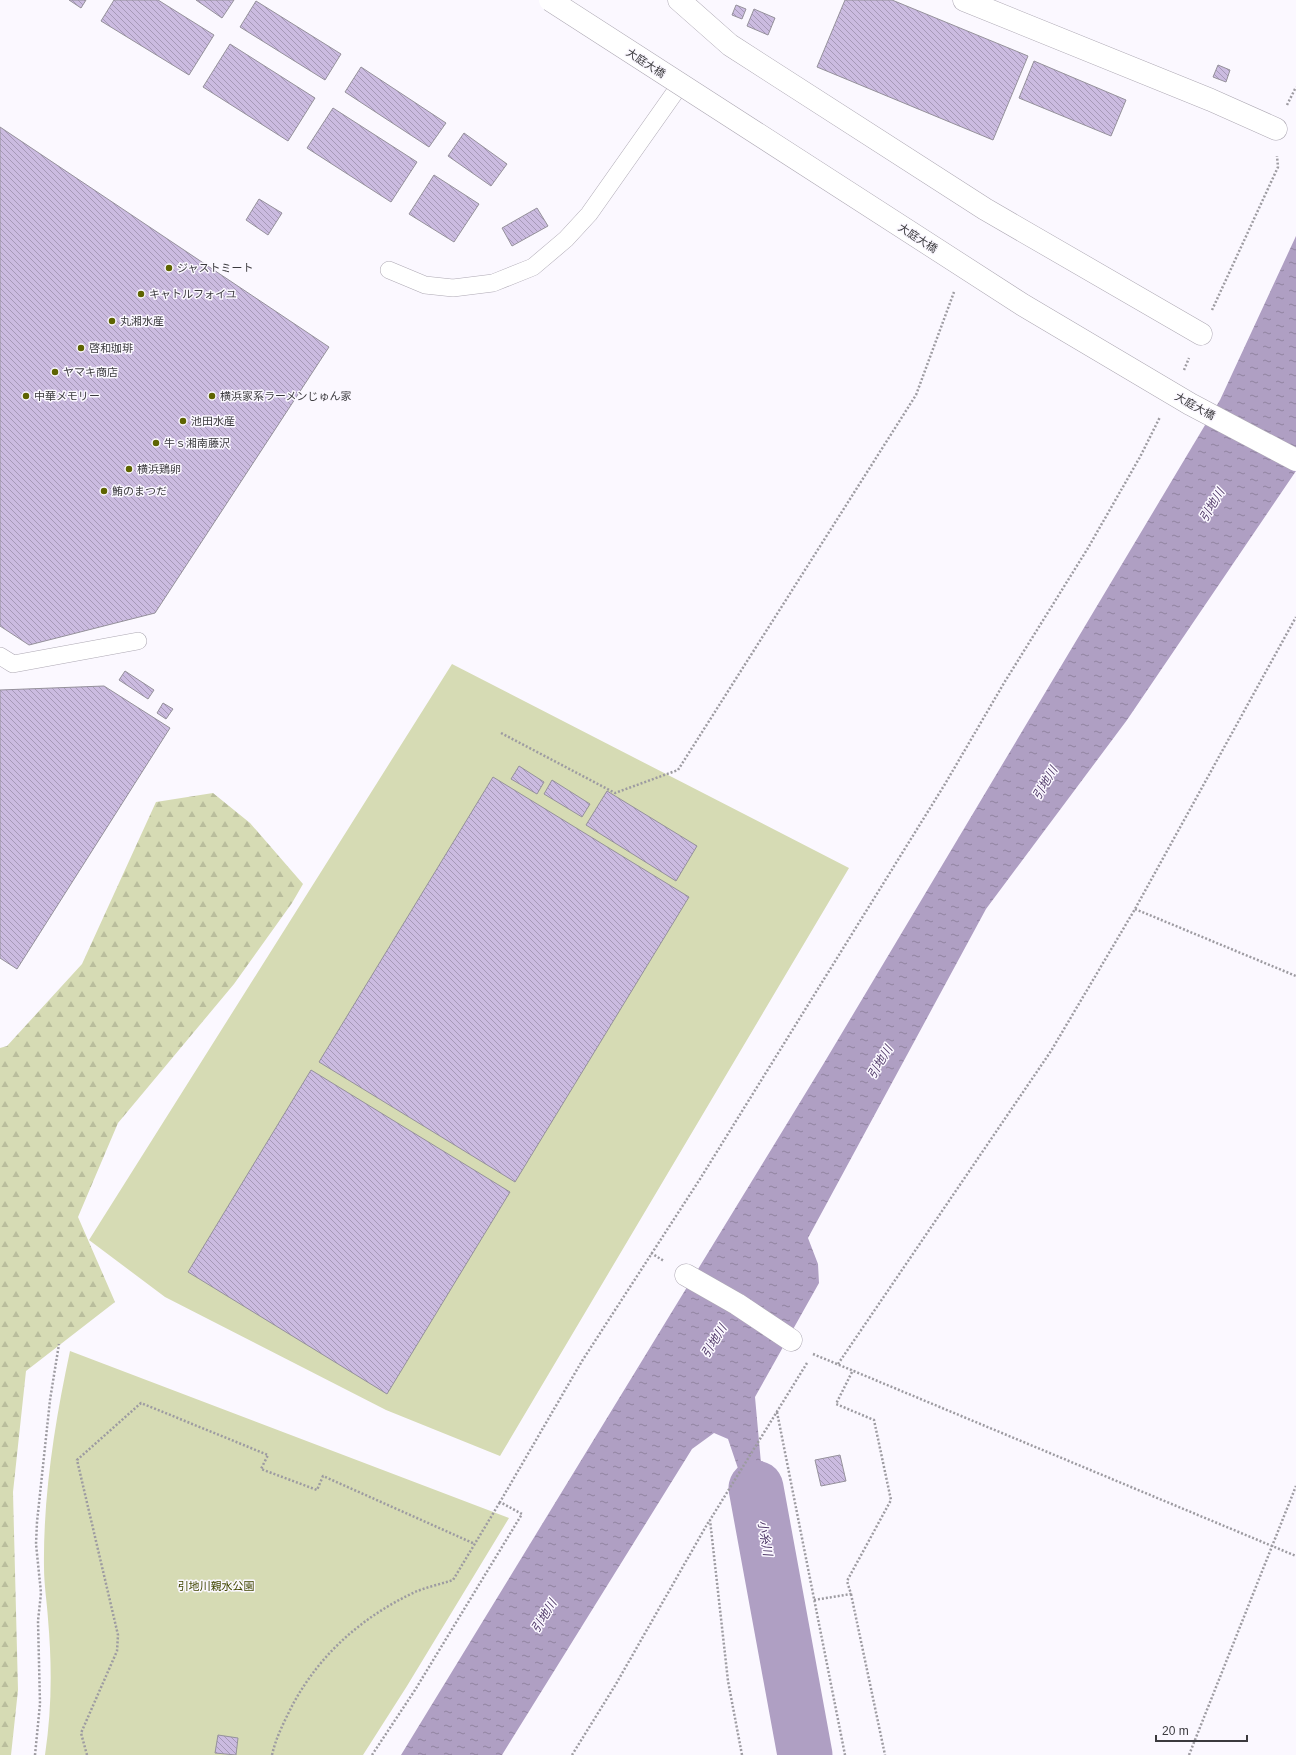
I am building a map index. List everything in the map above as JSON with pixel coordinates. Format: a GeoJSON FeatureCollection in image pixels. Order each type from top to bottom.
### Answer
{"type":"FeatureCollection","features":[{"type":"Feature","properties":{"kind":"street","name":"大庭大橋"},"geometry":{"type":"LineString","coordinates":[[550,0],[1023,305],[1190,404],[1296,460]]}},
{"type":"Feature","properties":{"kind":"street"},"geometry":{"type":"LineString","coordinates":[[679,0],[730,45],[978,204],[1201,334]]}},
{"type":"Feature","properties":{"kind":"street"},"geometry":{"type":"LineString","coordinates":[[964,0],[1211,100],[1276,129]]}},
{"type":"Feature","properties":{"kind":"street"},"geometry":{"type":"LineString","coordinates":[[686,1275],[737,1304],[791,1340]]}},
{"type":"Feature","properties":{"kind":"lane"},"geometry":{"type":"LineString","coordinates":[[389,270],[425,285],[453,288],[493,283],[533,267],[566,239],[589,214],[680,85]]}},
{"type":"Feature","properties":{"kind":"lane"},"geometry":{"type":"LineString","coordinates":[[0,656],[13,664],[138,641]]}},
{"type":"Feature","properties":{"kind":"path"},"geometry":{"type":"LineString","coordinates":[[1181,375],[1278,167],[1276,129]]}},
{"type":"Feature","properties":{"kind":"path"},"geometry":{"type":"LineString","coordinates":[[501,733],[616,793],[678,770],[916,395],[954,291]]}},
{"type":"Feature","properties":{"kind":"path"},"geometry":{"type":"LineString","coordinates":[[272,1755],[283,1724],[298,1695],[320,1663],[347,1634],[382,1610],[416,1592],[453,1580],[582,1360],[705,1173],[945,784],[1004,683],[1088,548],[1140,457],[1161,416]]}},
{"type":"Feature","properties":{"kind":"path"},"geometry":{"type":"LineString","coordinates":[[838,1364],[1051,1051],[1135,909],[1296,617]]}},
{"type":"Feature","properties":{"kind":"path"},"geometry":{"type":"LineString","coordinates":[[1135,909],[1296,976]]}},
{"type":"Feature","properties":{"kind":"path"},"geometry":{"type":"LineString","coordinates":[[791,1340],[813,1353],[838,1364],[1296,1556]]}},
{"type":"Feature","properties":{"kind":"path"},"geometry":{"type":"LineString","coordinates":[[35,1755],[40,1704],[38,1621],[41,1593],[36,1544],[37,1522],[50,1400],[59,1344]]}},
{"type":"Feature","properties":{"kind":"path"},"geometry":{"type":"LineString","coordinates":[[572,1755],[616,1684],[710,1520],[813,1353]]}},
{"type":"Feature","properties":{"kind":"path"},"geometry":{"type":"LineString","coordinates":[[853,1370],[836,1404],[874,1420],[891,1500],[848,1581],[885,1755]]}},
{"type":"Feature","properties":{"kind":"path"},"geometry":{"type":"LineString","coordinates":[[87,1755],[81,1733],[117,1651],[118,1635],[77,1460],[141,1403],[268,1455],[261,1469],[317,1490],[323,1476],[475,1544]]}},
{"type":"Feature","properties":{"kind":"path"},"geometry":{"type":"LineString","coordinates":[[777,1411],[845,1755]]}},
{"type":"Feature","properties":{"kind":"path"},"geometry":{"type":"LineString","coordinates":[[1189,1755],[1296,1486]]}},
{"type":"Feature","properties":{"kind":"path"},"geometry":{"type":"LineString","coordinates":[[372,1755],[415,1690],[522,1514],[500,1502]]}},
{"type":"Feature","properties":{"kind":"path"},"geometry":{"type":"LineString","coordinates":[[710,1520],[728,1681],[742,1755]]}},
{"type":"Feature","properties":{"kind":"path"},"geometry":{"type":"LineString","coordinates":[[814,1600],[851,1594]]}},
{"type":"Feature","properties":{"kind":"green space"},"geometry":{"type":"Polygon","coordinates":[[[452,664],[849,868],[500,1456],[386,1410],[165,1297],[89,1240],[452,664]]]}},
{"type":"Feature","properties":{"kind":"green space"},"geometry":{"type":"Polygon","coordinates":[[[213,793],[250,823],[303,884],[292,903],[234,984],[118,1123],[78,1217],[115,1302],[26,1371],[13,1492],[18,1690],[11,1755],[0,1755],[0,1048],[7,1046],[82,964],[156,802],[213,793]]]}},
{"type":"Feature","properties":{"kind":"green space","name":"引地川親水公園"},"geometry":{"type":"Polygon","coordinates":[[[70,1351],[509,1518],[407,1686],[363,1755],[45,1755],[49,1721],[51,1670],[44,1574],[44,1540],[51,1459],[59,1404],[70,1351]]]}},
{"type":"Feature","properties":{"kind":"water","name":"引地川"},"geometry":{"type":"Polygon","coordinates":[[[1296,236],[1296,471],[1127,720],[986,909],[808,1238],[818,1264],[819,1283],[755,1397],[770,1563],[728,1439],[714,1433],[692,1449],[502,1755],[401,1755],[824,1063],[1220,400],[1296,236]]]}},
{"type":"Feature","properties":{"kind":"building"},"geometry":{"type":"Polygon","coordinates":[[[69,0],[86,0],[81,8],[69,0]]]}},
{"type":"Feature","properties":{"kind":"building"},"geometry":{"type":"Polygon","coordinates":[[[114,0],[158,0],[214,35],[189,75],[101,21],[114,0]]]}},
{"type":"Feature","properties":{"kind":"building"},"geometry":{"type":"Polygon","coordinates":[[[196,0],[234,0],[222,18],[196,0]]]}},
{"type":"Feature","properties":{"kind":"building"},"geometry":{"type":"Polygon","coordinates":[[[845,0],[892,0],[1028,56],[993,140],[817,67],[845,0]]]}},
{"type":"Feature","properties":{"kind":"building"},"geometry":{"type":"Polygon","coordinates":[[[256,1],[341,54],[325,80],[240,27],[256,1]]]}},
{"type":"Feature","properties":{"kind":"building"},"geometry":{"type":"Polygon","coordinates":[[[736,5],[746,9],[742,19],[732,15],[736,5]]]}},
{"type":"Feature","properties":{"kind":"building"},"geometry":{"type":"Polygon","coordinates":[[[754,9],[775,18],[768,35],[747,26],[754,9]]]}},
{"type":"Feature","properties":{"kind":"building"},"geometry":{"type":"Polygon","coordinates":[[[230,44],[315,98],[288,141],[203,87],[230,44]]]}},
{"type":"Feature","properties":{"kind":"building"},"geometry":{"type":"Polygon","coordinates":[[[1034,61],[1126,100],[1111,136],[1019,98],[1034,61]]]}},
{"type":"Feature","properties":{"kind":"building"},"geometry":{"type":"Polygon","coordinates":[[[1218,65],[1230,70],[1226,82],[1213,77],[1218,65]]]}},
{"type":"Feature","properties":{"kind":"building"},"geometry":{"type":"Polygon","coordinates":[[[361,67],[446,123],[429,147],[345,92],[361,67]]]}},
{"type":"Feature","properties":{"kind":"building"},"geometry":{"type":"Polygon","coordinates":[[[333,108],[417,162],[391,202],[307,148],[333,108]]]}},
{"type":"Feature","properties":{"kind":"building"},"geometry":{"type":"Polygon","coordinates":[[[0,127],[329,347],[155,613],[29,645],[0,626],[0,127]]]}},
{"type":"Feature","properties":{"kind":"building"},"geometry":{"type":"Polygon","coordinates":[[[464,133],[507,164],[491,186],[448,156],[464,133]]]}},
{"type":"Feature","properties":{"kind":"building"},"geometry":{"type":"Polygon","coordinates":[[[434,175],[479,204],[454,242],[409,214],[434,175]]]}},
{"type":"Feature","properties":{"kind":"building"},"geometry":{"type":"Polygon","coordinates":[[[259,199],[282,213],[268,235],[246,220],[259,199]]]}},
{"type":"Feature","properties":{"kind":"building"},"geometry":{"type":"Polygon","coordinates":[[[537,208],[548,226],[512,246],[502,228],[537,208]]]}},
{"type":"Feature","properties":{"kind":"building"},"geometry":{"type":"Polygon","coordinates":[[[125,671],[154,690],[148,699],[119,680],[125,671]]]}},
{"type":"Feature","properties":{"kind":"building"},"geometry":{"type":"Polygon","coordinates":[[[104,686],[170,728],[17,969],[0,958],[0,690],[104,686]]]}},
{"type":"Feature","properties":{"kind":"building"},"geometry":{"type":"Polygon","coordinates":[[[163,703],[173,709],[166,719],[157,713],[163,703]]]}},
{"type":"Feature","properties":{"kind":"building"},"geometry":{"type":"Polygon","coordinates":[[[519,766],[544,782],[537,794],[511,779],[519,766]]]}},
{"type":"Feature","properties":{"kind":"building"},"geometry":{"type":"Polygon","coordinates":[[[493,777],[689,897],[515,1182],[319,1062],[493,777]]]}},
{"type":"Feature","properties":{"kind":"building"},"geometry":{"type":"Polygon","coordinates":[[[552,780],[590,804],[582,817],[544,794],[552,780]]]}},
{"type":"Feature","properties":{"kind":"building"},"geometry":{"type":"Polygon","coordinates":[[[607,791],[697,846],[676,881],[586,825],[607,791]]]}},
{"type":"Feature","properties":{"kind":"building"},"geometry":{"type":"Polygon","coordinates":[[[311,1070],[510,1192],[387,1394],[188,1272],[311,1070]]]}},
{"type":"Feature","properties":{"kind":"building"},"geometry":{"type":"Polygon","coordinates":[[[840,1455],[846,1481],[821,1486],[815,1460],[840,1455]]]}},
{"type":"Feature","properties":{"kind":"building"},"geometry":{"type":"Polygon","coordinates":[[[218,1735],[238,1738],[236,1755],[215,1753],[218,1735]]]}},
{"type":"Feature","properties":{"kind":"waterway","name":"小糸川"},"geometry":{"type":"LineString","coordinates":[[756,1488],[805,1755]]}},
{"type":"Feature","properties":{"kind":"place","name":"ジャストミート"},"geometry":{"type":"Point","coordinates":[169,268]}},
{"type":"Feature","properties":{"kind":"place","name":"キャトルフォイユ"},"geometry":{"type":"Point","coordinates":[141,294]}},
{"type":"Feature","properties":{"kind":"place","name":"丸湘水産"},"geometry":{"type":"Point","coordinates":[112,321]}},
{"type":"Feature","properties":{"kind":"place","name":"啓和珈琲"},"geometry":{"type":"Point","coordinates":[81,348]}},
{"type":"Feature","properties":{"kind":"place","name":"ヤマキ商店"},"geometry":{"type":"Point","coordinates":[55,372]}},
{"type":"Feature","properties":{"kind":"place","name":"中華メモリー"},"geometry":{"type":"Point","coordinates":[26,396]}},
{"type":"Feature","properties":{"kind":"place","name":"横浜家系ラーメンじゅん家"},"geometry":{"type":"Point","coordinates":[212,396]}},
{"type":"Feature","properties":{"kind":"place","name":"池田水産"},"geometry":{"type":"Point","coordinates":[183,421]}},
{"type":"Feature","properties":{"kind":"place","name":"牛ｓ湘南藤沢"},"geometry":{"type":"Point","coordinates":[156,443]}},
{"type":"Feature","properties":{"kind":"place","name":"横浜鶏卵"},"geometry":{"type":"Point","coordinates":[129,469]}},
{"type":"Feature","properties":{"kind":"place","name":"鮪のまつだ"},"geometry":{"type":"Point","coordinates":[104,491]}}]}
